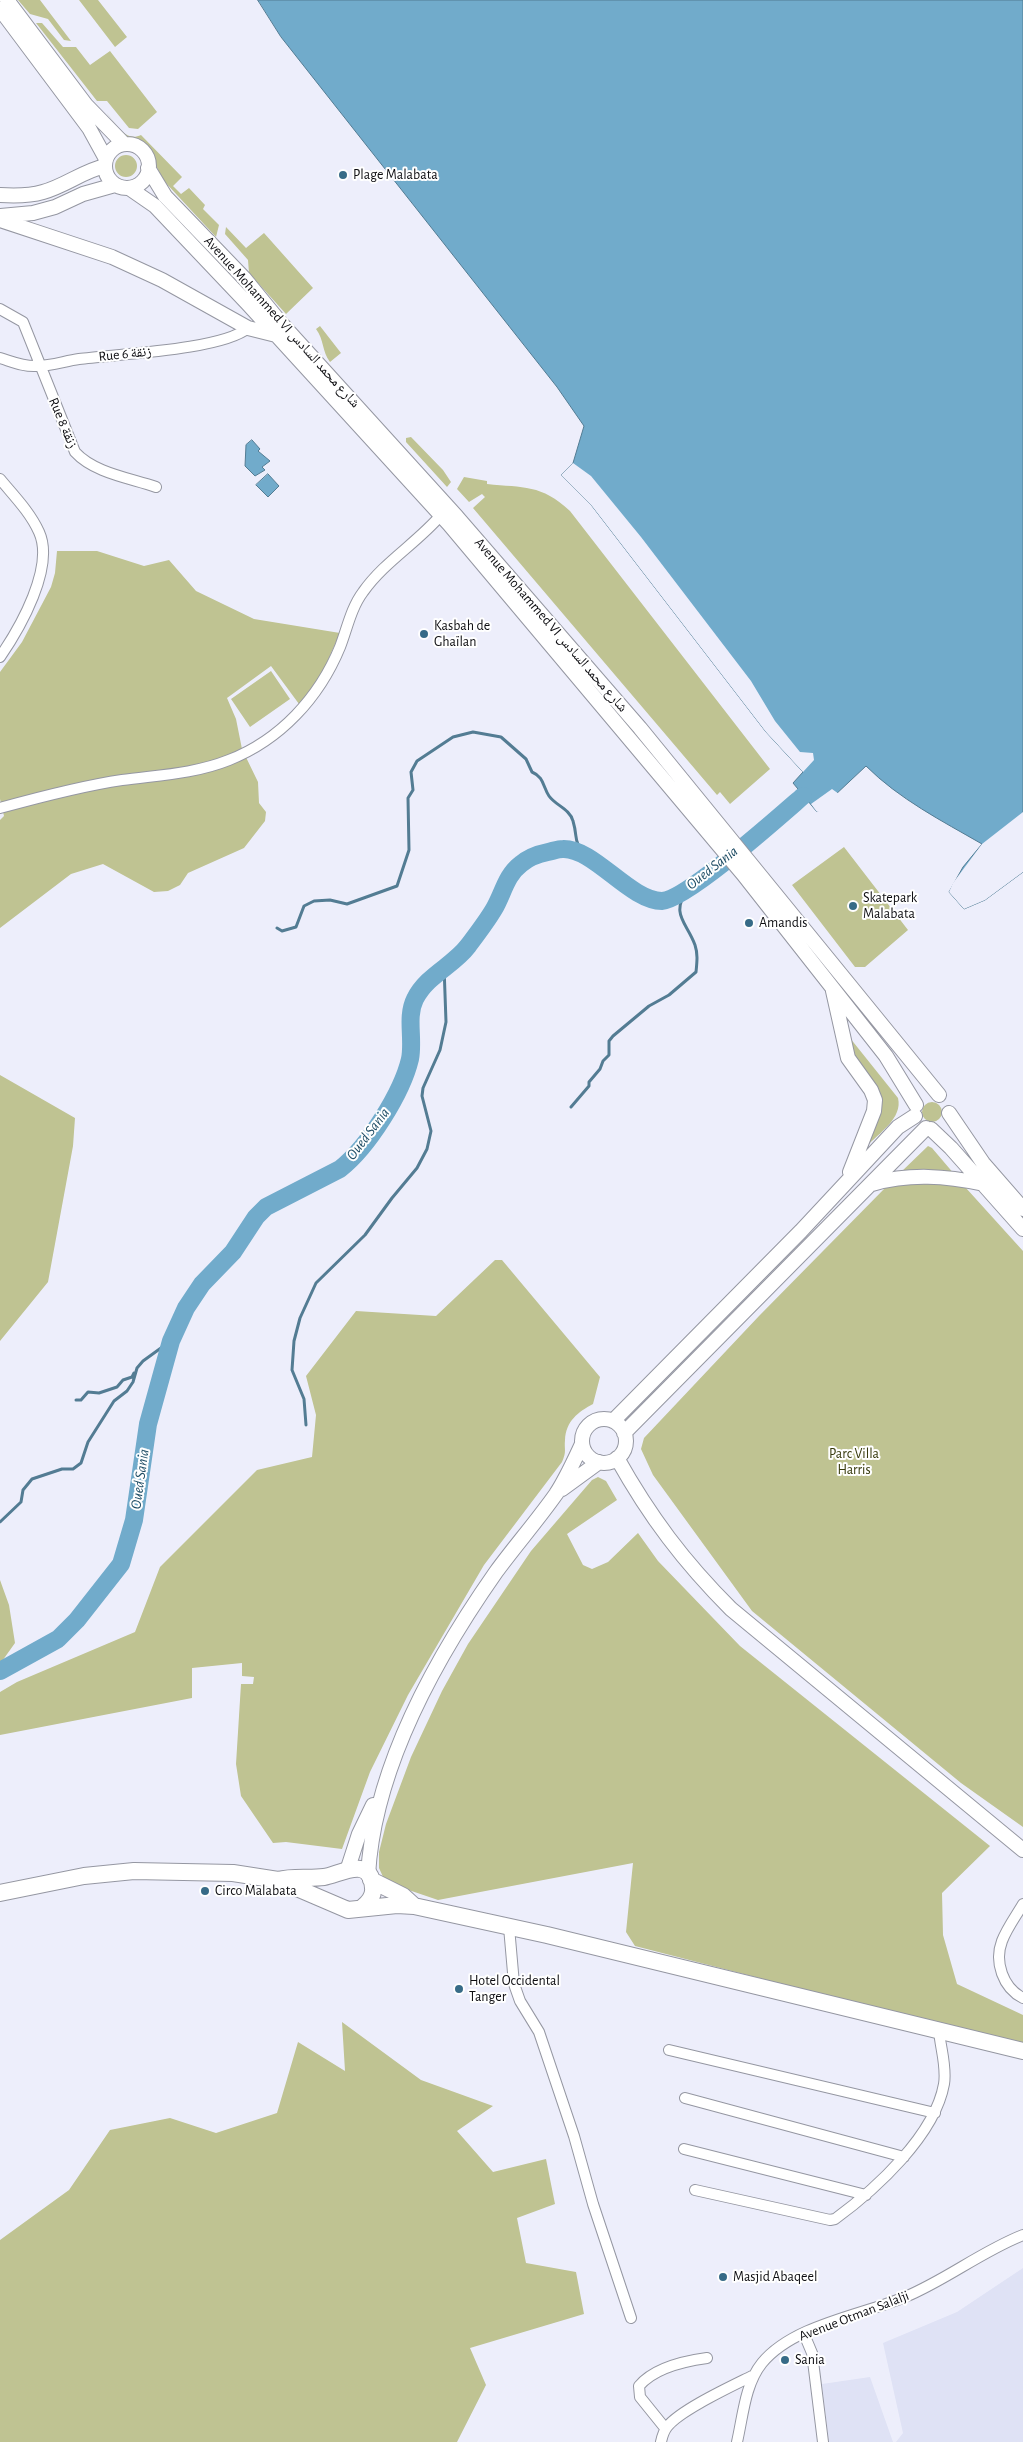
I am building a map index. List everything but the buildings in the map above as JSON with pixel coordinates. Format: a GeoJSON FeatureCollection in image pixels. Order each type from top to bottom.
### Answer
{"type":"FeatureCollection","features":[{"type":"Feature","properties":{"kind":"main road"},"geometry":{"type":"LineString","coordinates":[[0,216],[33,213],[55,208],[83,194],[115,185],[128,188],[142,182],[148,168],[146,157],[140,148],[124,144],[86,104],[7,0]]}},
{"type":"Feature","properties":{"kind":"main road"},"geometry":{"type":"LineString","coordinates":[[0,9],[89,128],[105,162],[107,177],[115,185]]}},
{"type":"Feature","properties":{"kind":"main road"},"geometry":{"type":"LineString","coordinates":[[0,195],[30,195],[44,192],[105,162],[113,149],[124,144]]}},
{"type":"Feature","properties":{"kind":"main road","name":"Avenue Mohammed VI شارع محمد السادس"},"geometry":{"type":"LineString","coordinates":[[148,168],[165,196],[244,278],[280,322],[457,517],[640,728],[719,836]]}},
{"type":"Feature","properties":{"kind":"main road","name":"Avenue Mohammed VI شارع محمد السادس"},"geometry":{"type":"LineString","coordinates":[[128,188],[155,206],[441,515],[748,869],[939,1095]]}},
{"type":"Feature","properties":{"kind":"main road"},"geometry":{"type":"LineString","coordinates":[[0,220],[112,257],[162,280],[248,328],[276,335]]}},
{"type":"Feature","properties":{"kind":"main road","name":"Avenue Mohammed VI شارع محمد السادس"},"geometry":{"type":"LineString","coordinates":[[748,869],[828,981],[886,1056],[916,1110]]}},
{"type":"Feature","properties":{"kind":"main road"},"geometry":{"type":"LineString","coordinates":[[828,981],[834,995],[848,1058],[871,1090],[875,1100],[874,1111],[847,1181]]}},
{"type":"Feature","properties":{"kind":"main road"},"geometry":{"type":"LineString","coordinates":[[613,1421],[916,1110],[923,1097],[939,1095],[947,1102],[949,1113],[983,1163],[1023,1209]]}},
{"type":"Feature","properties":{"kind":"main road"},"geometry":{"type":"LineString","coordinates":[[916,1110],[921,1125],[929,1129],[952,1148],[1023,1229]]}},
{"type":"Feature","properties":{"kind":"main road"},"geometry":{"type":"LineString","coordinates":[[624,1432],[871,1184],[929,1129],[941,1127],[948,1118],[949,1113]]}},
{"type":"Feature","properties":{"kind":"main road"},"geometry":{"type":"LineString","coordinates":[[871,1184],[923,1175],[950,1177],[984,1184]]}},
{"type":"Feature","properties":{"kind":"main road"},"geometry":{"type":"LineString","coordinates":[[363,1907],[372,1895],[370,1878],[373,1827],[384,1787],[398,1748],[443,1658],[495,1573],[556,1494],[582,1444],[583,1434],[589,1425],[598,1420],[613,1421],[624,1432],[625,1447],[618,1458],[610,1462],[599,1462],[586,1454],[582,1444]]}},
{"type":"Feature","properties":{"kind":"main road"},"geometry":{"type":"LineString","coordinates":[[618,1458],[641,1500],[668,1539],[698,1576],[732,1610],[1023,1850]]}},
{"type":"Feature","properties":{"kind":"main road"},"geometry":{"type":"LineString","coordinates":[[556,1494],[599,1462]]}},
{"type":"Feature","properties":{"kind":"main road"},"geometry":{"type":"LineString","coordinates":[[339,1906],[331,1891],[333,1880],[344,1870],[359,1834],[384,1787]]}},
{"type":"Feature","properties":{"kind":"main road"},"geometry":{"type":"LineString","coordinates":[[278,1880],[294,1876],[323,1877],[344,1870],[360,1869],[370,1878],[398,1893],[414,1906]]}},
{"type":"Feature","properties":{"kind":"main road"},"geometry":{"type":"LineString","coordinates":[[0,1893],[84,1876],[134,1871],[233,1872],[278,1880],[348,1910],[363,1907],[414,1906],[509,1927],[1023,2051]]}},
{"type":"Feature","properties":{"kind":"street","name":"Rue 8 زنقة"},"geometry":{"type":"LineString","coordinates":[[0,310],[8,312],[23,322],[69,440],[79,457],[98,467],[156,487]]}},
{"type":"Feature","properties":{"kind":"street","name":"Rue 6 زنقة"},"geometry":{"type":"LineString","coordinates":[[0,358],[22,365],[40,367],[77,359],[162,350],[220,341],[237,337],[248,328]]}},
{"type":"Feature","properties":{"kind":"street"},"geometry":{"type":"LineString","coordinates":[[0,479],[19,501],[40,533],[44,561],[37,586],[0,657]]}},
{"type":"Feature","properties":{"kind":"street"},"geometry":{"type":"LineString","coordinates":[[0,808],[120,780],[174,775],[204,769],[236,757],[262,742],[297,715],[324,681],[339,648],[355,604],[369,583],[441,515]]}},
{"type":"Feature","properties":{"kind":"street"},"geometry":{"type":"LineString","coordinates":[[1023,1904],[1001,1943],[999,1955],[1004,1981],[1016,1994],[1023,1998]]}},
{"type":"Feature","properties":{"kind":"street"},"geometry":{"type":"LineString","coordinates":[[509,1927],[514,1984],[520,2001],[539,2032],[631,2318]]}},
{"type":"Feature","properties":{"kind":"street"},"geometry":{"type":"LineString","coordinates":[[695,2190],[830,2220],[866,2195],[904,2157],[935,2113],[945,2082],[939,2030]]}},
{"type":"Feature","properties":{"kind":"street"},"geometry":{"type":"LineString","coordinates":[[669,2050],[935,2113]]}},
{"type":"Feature","properties":{"kind":"street"},"geometry":{"type":"LineString","coordinates":[[685,2098],[904,2157]]}},
{"type":"Feature","properties":{"kind":"street"},"geometry":{"type":"LineString","coordinates":[[684,2149],[866,2195]]}},
{"type":"Feature","properties":{"kind":"street","name":"Avenue Otman Salalji"},"geometry":{"type":"LineString","coordinates":[[737,2442],[752,2376],[774,2352],[791,2340],[804,2334],[905,2297],[979,2256],[1023,2235]]}},
{"type":"Feature","properties":{"kind":"street"},"geometry":{"type":"LineString","coordinates":[[804,2334],[812,2353],[823,2442]]}},
{"type":"Feature","properties":{"kind":"street"},"geometry":{"type":"LineString","coordinates":[[666,2428],[640,2397],[640,2386],[645,2378],[655,2373],[707,2358]]}},
{"type":"Feature","properties":{"kind":"street"},"geometry":{"type":"LineString","coordinates":[[661,2442],[666,2428],[718,2392],[752,2376]]}},
{"type":"Feature","properties":{"kind":"shaded area"},"geometry":{"type":"Polygon","coordinates":[[[1023,2268],[1023,2442],[896,2442],[903,2433],[883,2343],[957,2312],[1023,2268]]]}},
{"type":"Feature","properties":{"kind":"shaded area"},"geometry":{"type":"Polygon","coordinates":[[[870,2377],[893,2442],[829,2442],[822,2384],[870,2377]]]}},
{"type":"Feature","properties":{"kind":"green space"},"geometry":{"type":"Polygon","coordinates":[[[18,0],[40,0],[71,41],[64,40],[48,19],[30,14],[18,0]]]}},
{"type":"Feature","properties":{"kind":"green space"},"geometry":{"type":"Polygon","coordinates":[[[79,0],[98,0],[127,37],[115,47],[79,0]]]}},
{"type":"Feature","properties":{"kind":"green space"},"geometry":{"type":"Polygon","coordinates":[[[36,23],[42,23],[63,47],[76,47],[90,65],[110,51],[157,112],[138,129],[129,128],[107,101],[97,101],[36,23]]]}},
{"type":"Feature","properties":{"kind":"green space"},"geometry":{"type":"Polygon","coordinates":[[[106,112],[125,134],[135,137],[141,135],[182,177],[173,186],[181,194],[189,188],[205,205],[203,209],[219,225],[216,237],[164,181],[147,148],[125,137],[106,112]]]}},
{"type":"Feature","properties":{"kind":"green space"},"geometry":{"type":"Polygon","coordinates":[[[126,155],[134,158],[137,166],[134,174],[126,177],[118,174],[115,166],[118,158],[126,155]]]}},
{"type":"Feature","properties":{"kind":"green space"},"geometry":{"type":"Polygon","coordinates":[[[226,227],[246,248],[264,233],[313,288],[286,314],[249,273],[248,260],[225,234],[226,227]]]}},
{"type":"Feature","properties":{"kind":"green space"},"geometry":{"type":"Polygon","coordinates":[[[320,326],[341,353],[330,362],[316,329],[320,326]]]}},
{"type":"Feature","properties":{"kind":"green space"},"geometry":{"type":"Polygon","coordinates":[[[411,437],[443,470],[451,482],[447,487],[406,442],[406,438],[411,437]]]}},
{"type":"Feature","properties":{"kind":"green space"},"geometry":{"type":"Polygon","coordinates":[[[464,477],[487,481],[487,484],[532,489],[550,496],[570,511],[770,769],[730,804],[720,792],[717,795],[473,508],[485,497],[482,494],[469,502],[457,489],[464,477]]]}},
{"type":"Feature","properties":{"kind":"green space"},"geometry":{"type":"Polygon","coordinates":[[[57,551],[97,551],[144,566],[169,560],[196,591],[254,619],[340,633],[319,680],[299,704],[271,666],[227,698],[236,719],[242,749],[258,782],[259,803],[266,812],[265,821],[244,848],[188,873],[180,885],[168,891],[154,892],[103,864],[71,874],[0,928],[0,820],[4,816],[0,799],[0,672],[22,642],[51,587],[55,573],[57,551]]]}},
{"type":"Feature","properties":{"kind":"green space"},"geometry":{"type":"Polygon","coordinates":[[[271,671],[290,699],[250,727],[231,699],[271,671]]]}},
{"type":"Feature","properties":{"kind":"green space","name":"Skatepark Malabata"},"geometry":{"type":"Polygon","coordinates":[[[844,847],[908,930],[865,967],[855,967],[792,885],[844,847]]]}},
{"type":"Feature","properties":{"kind":"green space"},"geometry":{"type":"Polygon","coordinates":[[[846,1033],[898,1098],[899,1105],[894,1119],[867,1146],[877,1115],[846,1033]]]}},
{"type":"Feature","properties":{"kind":"green space"},"geometry":{"type":"Polygon","coordinates":[[[0,1075],[75,1118],[73,1146],[48,1282],[0,1341],[0,1075]]]}},
{"type":"Feature","properties":{"kind":"green space"},"geometry":{"type":"Polygon","coordinates":[[[932,1102],[939,1105],[942,1112],[939,1119],[932,1122],[925,1119],[922,1112],[925,1105],[932,1102]]]}},
{"type":"Feature","properties":{"kind":"green space"},"geometry":{"type":"Polygon","coordinates":[[[928,1146],[932,1148],[955,1175],[900,1173],[928,1146]]]}},
{"type":"Feature","properties":{"kind":"green space","name":"Parc Villa Harris"},"geometry":{"type":"Polygon","coordinates":[[[907,1182],[947,1183],[966,1188],[1023,1251],[1023,1827],[961,1783],[752,1611],[653,1475],[641,1449],[644,1438],[759,1316],[886,1187],[907,1182]]]}},
{"type":"Feature","properties":{"kind":"green space"},"geometry":{"type":"Polygon","coordinates":[[[495,1260],[502,1260],[600,1377],[593,1404],[582,1410],[570,1422],[566,1433],[565,1453],[562,1462],[484,1565],[408,1695],[370,1772],[342,1849],[286,1842],[273,1843],[241,1796],[236,1764],[241,1684],[253,1684],[254,1677],[242,1676],[242,1663],[192,1668],[192,1698],[0,1735],[0,1692],[17,1682],[135,1632],[160,1567],[257,1470],[312,1457],[316,1415],[306,1376],[356,1311],[436,1316],[495,1260]]]}},
{"type":"Feature","properties":{"kind":"green space"},"geometry":{"type":"Polygon","coordinates":[[[598,1477],[606,1481],[617,1500],[567,1534],[583,1565],[592,1569],[608,1562],[638,1533],[658,1561],[740,1646],[990,1846],[942,1893],[943,1935],[957,1984],[1023,2015],[1023,2046],[635,1946],[626,1932],[633,1863],[438,1900],[391,1884],[384,1879],[379,1868],[379,1852],[386,1824],[411,1757],[442,1691],[468,1644],[531,1551],[592,1480],[598,1477]]]}},
{"type":"Feature","properties":{"kind":"green space"},"geometry":{"type":"Polygon","coordinates":[[[0,1580],[9,1605],[15,1643],[0,1664],[0,1580]]]}},
{"type":"Feature","properties":{"kind":"green space"},"geometry":{"type":"Polygon","coordinates":[[[342,2022],[421,2080],[493,2106],[457,2131],[493,2172],[546,2159],[555,2204],[517,2218],[526,2263],[576,2272],[584,2314],[470,2348],[486,2385],[457,2442],[0,2442],[0,2240],[69,2190],[110,2130],[170,2118],[216,2133],[277,2113],[298,2042],[345,2071],[342,2022]]]}},
{"type":"Feature","properties":{"kind":"water"},"geometry":{"type":"Polygon","coordinates":[[[258,0],[1023,0],[1023,872],[985,900],[964,909],[949,892],[963,867],[982,844],[936,818],[892,789],[866,766],[817,812],[793,783],[803,772],[766,732],[592,506],[561,475],[573,463],[584,426],[557,387],[281,37],[258,0]]]}},
{"type":"Feature","properties":{"kind":"water"},"geometry":{"type":"Polygon","coordinates":[[[252,440],[260,449],[258,451],[270,461],[262,467],[265,470],[255,476],[245,466],[246,445],[252,440]]]}},
{"type":"Feature","properties":{"kind":"water"},"geometry":{"type":"Polygon","coordinates":[[[268,474],[279,486],[268,497],[256,485],[268,474]]]}},
{"type":"Feature","properties":{"kind":"pier"},"geometry":{"type":"Polygon","coordinates":[[[573,463],[591,476],[641,537],[751,681],[775,721],[800,752],[813,753],[814,760],[803,772],[766,732],[592,506],[561,475],[573,463]]]}},
{"type":"Feature","properties":{"kind":"pier"},"geometry":{"type":"Polygon","coordinates":[[[832,789],[839,794],[823,810],[817,812],[811,804],[832,789]]]}},
{"type":"Feature","properties":{"kind":"pier"},"geometry":{"type":"Polygon","coordinates":[[[1023,812],[1023,872],[985,900],[964,909],[949,892],[953,883],[982,844],[1023,812]]]}},
{"type":"Feature","properties":{"kind":"waterway"},"geometry":{"type":"LineString","coordinates":[[277,928],[282,931],[296,927],[304,906],[314,901],[330,900],[347,904],[397,886],[409,850],[408,798],[413,790],[411,772],[417,761],[453,737],[473,732],[501,737],[526,759],[532,772],[541,779],[549,796],[569,813],[575,828],[576,840],[589,858]]}},
{"type":"Feature","properties":{"kind":"waterway","name":"Oued Sania"},"geometry":{"type":"LineString","coordinates":[[0,1671],[58,1639],[77,1620],[121,1564],[134,1520],[148,1424],[171,1341],[186,1308],[202,1284],[233,1252],[256,1217],[266,1207],[340,1169],[362,1147],[392,1103],[406,1073],[411,1051],[411,1013],[415,999],[426,983],[462,953],[482,928],[497,903],[508,879],[516,868],[534,856],[561,849],[575,851],[600,865],[637,893],[650,899],[662,901],[674,897],[691,887],[755,837],[803,796]]}},
{"type":"Feature","properties":{"kind":"waterway"},"geometry":{"type":"LineString","coordinates":[[571,1107],[589,1086],[589,1082],[609,1055],[609,1041],[613,1036],[649,1006],[669,995],[696,972],[696,948],[681,918],[680,912],[680,905],[688,888]]}},
{"type":"Feature","properties":{"kind":"waterway"},"geometry":{"type":"LineString","coordinates":[[306,1425],[304,1399],[292,1370],[294,1341],[300,1318],[316,1283],[365,1235],[417,1168],[427,1149],[431,1131],[422,1096],[423,1088],[440,1050],[446,1022],[444,966]]}},
{"type":"Feature","properties":{"kind":"waterway"},"geometry":{"type":"LineString","coordinates":[[0,1522],[21,1502],[23,1490],[32,1479],[62,1469],[73,1469],[81,1463],[88,1442],[114,1401],[127,1391],[133,1382],[137,1368],[143,1361],[172,1340]]}},
{"type":"Feature","properties":{"kind":"waterway"},"geometry":{"type":"LineString","coordinates":[[76,1400],[81,1400],[88,1392],[99,1393],[117,1387],[123,1380],[132,1377],[134,1373]]}},
{"type":"Feature","properties":{"kind":"place","name":"Plage Malabata"},"geometry":{"type":"Point","coordinates":[343,175]}},
{"type":"Feature","properties":{"kind":"place","name":"Kasbah de Ghaïlan"},"geometry":{"type":"Point","coordinates":[424,634]}},
{"type":"Feature","properties":{"kind":"place","name":"Skatepark Malabata"},"geometry":{"type":"Point","coordinates":[853,906]}},
{"type":"Feature","properties":{"kind":"place","name":"Amandis"},"geometry":{"type":"Point","coordinates":[749,923]}},
{"type":"Feature","properties":{"kind":"place","name":"Circo Malabata"},"geometry":{"type":"Point","coordinates":[205,1891]}},
{"type":"Feature","properties":{"kind":"place","name":"Hotel Occidental Tanger"},"geometry":{"type":"Point","coordinates":[459,1989]}},
{"type":"Feature","properties":{"kind":"place","name":"Masjid Abaqeel"},"geometry":{"type":"Point","coordinates":[723,2277]}},
{"type":"Feature","properties":{"kind":"place","name":"Sania"},"geometry":{"type":"Point","coordinates":[785,2360]}}]}
